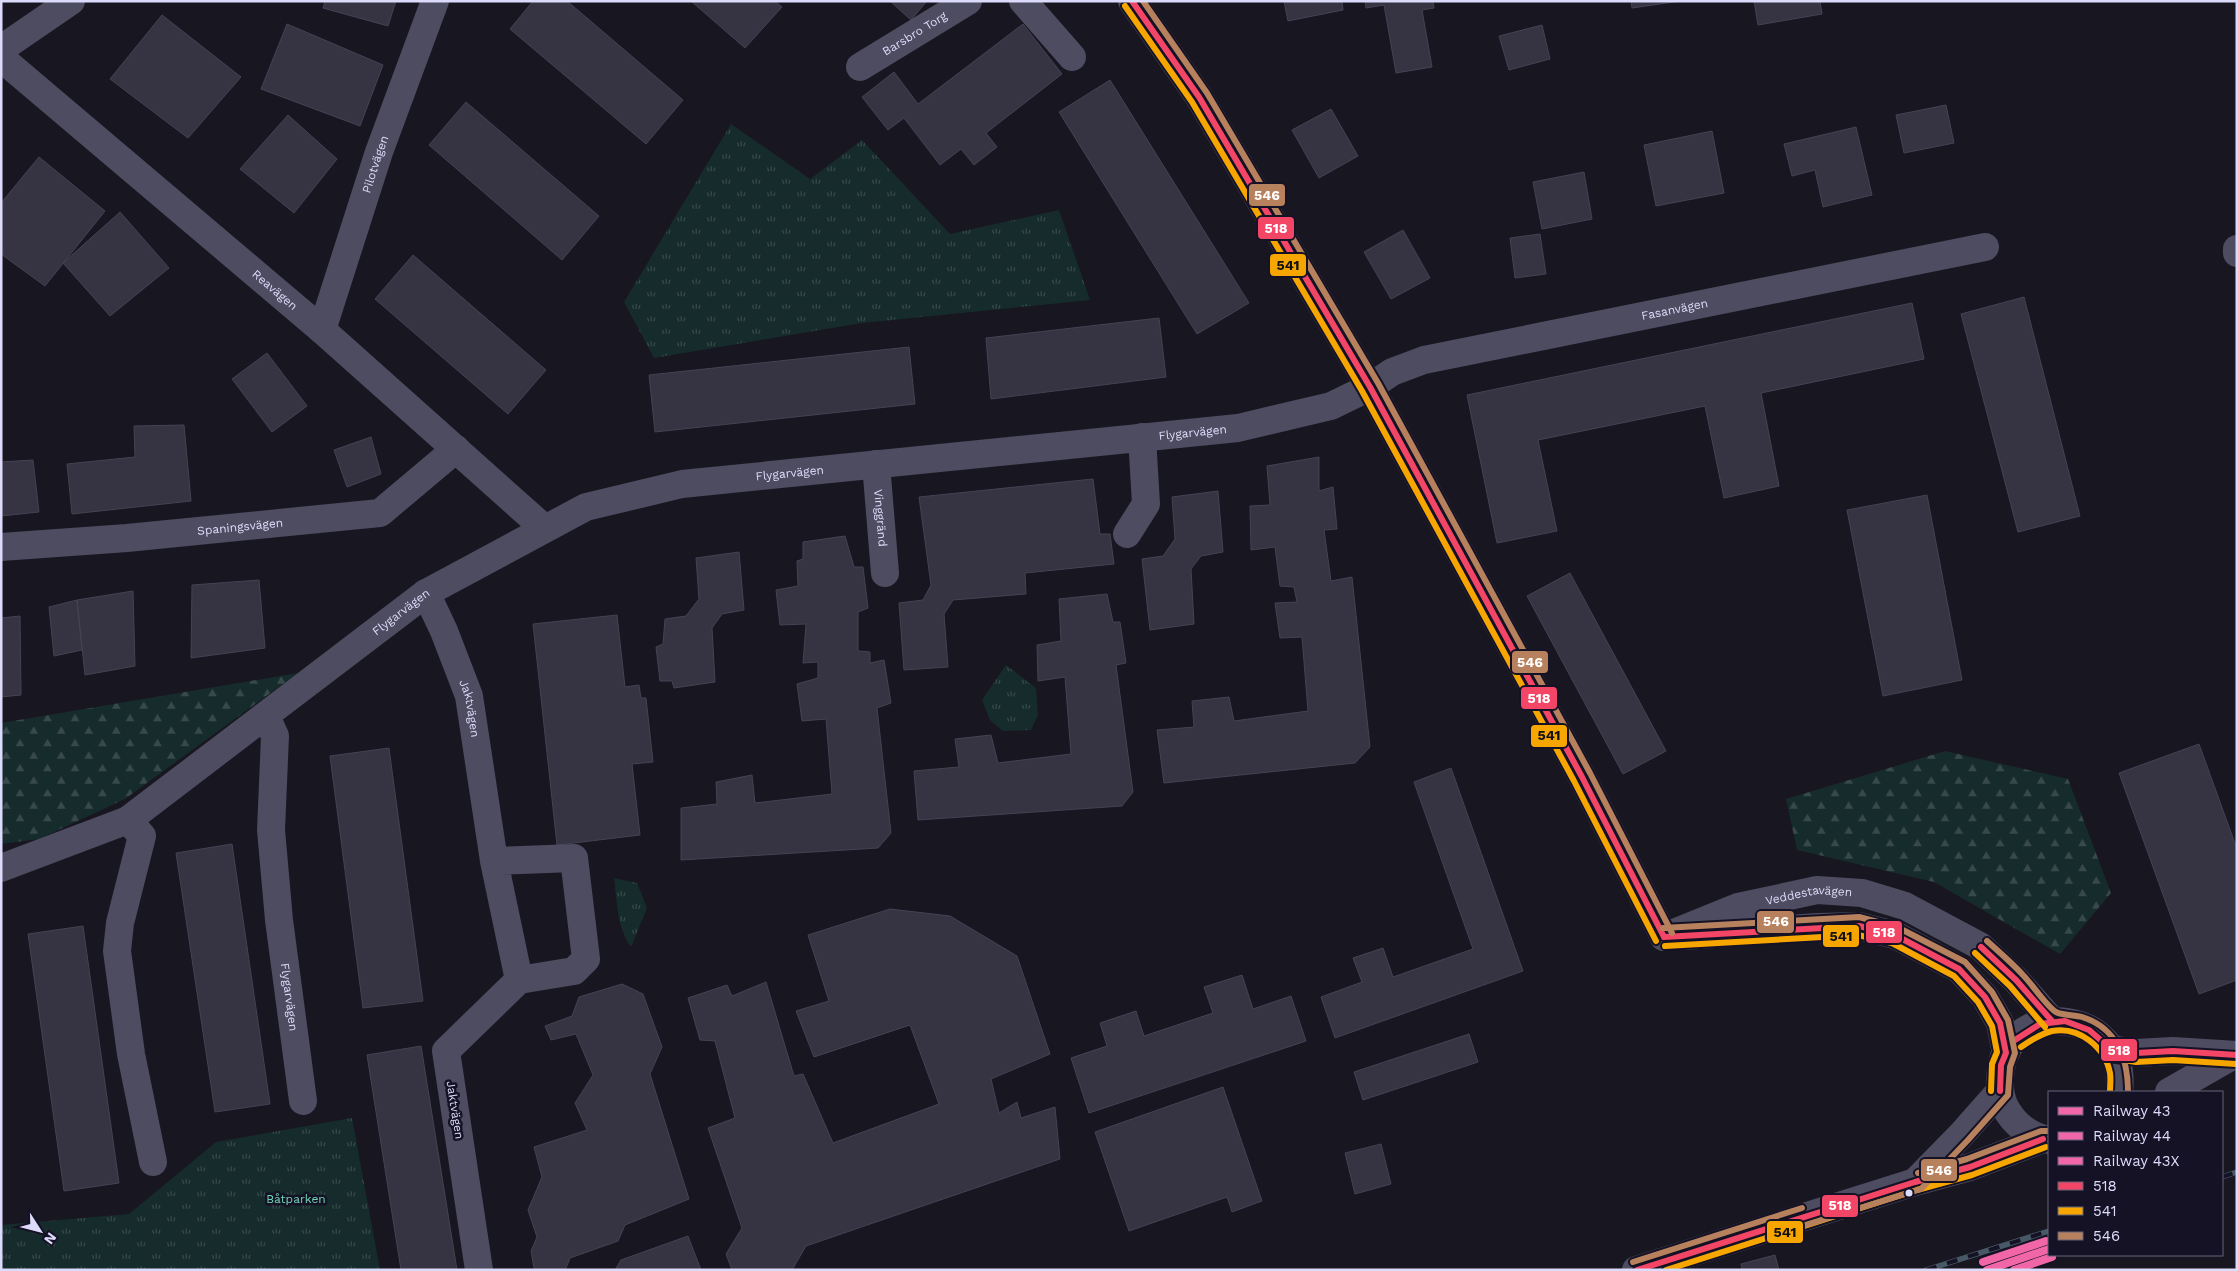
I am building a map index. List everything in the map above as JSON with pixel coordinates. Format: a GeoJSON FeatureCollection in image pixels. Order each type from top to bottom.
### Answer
{"type":"FeatureCollection","features":[{"type":"Feature","properties":{"kind":"street"},"geometry":{"type":"LineString","coordinates":[[1,49],[71,1]]}},
{"type":"Feature","properties":{"kind":"street","name":"Pilotvägen"},"geometry":{"type":"LineString","coordinates":[[322,330],[379,152],[435,1]]}},
{"type":"Feature","properties":{"kind":"street","name":"Barsbro Torg"},"geometry":{"type":"LineString","coordinates":[[860,67],[968,1]]}},
{"type":"Feature","properties":{"kind":"street"},"geometry":{"type":"LineString","coordinates":[[1023,1],[1072,57]]}},
{"type":"Feature","properties":{"kind":"street"},"geometry":{"type":"LineString","coordinates":[[1132,1],[1199,97],[1370,387],[1582,777],[1664,937],[1859,926],[1895,935],[1959,969],[1985,997],[2000,1022],[2006,1052]]}},
{"type":"Feature","properties":{"kind":"street","name":"Reavägen"},"geometry":{"type":"LineString","coordinates":[[1,58],[322,330],[544,528]]}},
{"type":"Feature","properties":{"kind":"street","name":"Fasanvägen"},"geometry":{"type":"LineString","coordinates":[[1370,387],[1392,372],[1424,360],[1985,248]]}},
{"type":"Feature","properties":{"kind":"street","name":"Flygarvägen"},"geometry":{"type":"LineString","coordinates":[[1,868],[128,820],[426,592],[586,507],[682,484],[1238,428],[1332,406],[1370,387]]}},
{"type":"Feature","properties":{"kind":"street"},"geometry":{"type":"LineString","coordinates":[[1127,534],[1146,504],[1142,437]]}},
{"type":"Feature","properties":{"kind":"street","name":"Spaningsvägen"},"geometry":{"type":"LineString","coordinates":[[1,547],[127,538],[380,513],[456,449]]}},
{"type":"Feature","properties":{"kind":"street","name":"Vinggränd"},"geometry":{"type":"LineString","coordinates":[[876,464],[885,573]]}},
{"type":"Feature","properties":{"kind":"street","name":"Jaktvägen"},"geometry":{"type":"LineString","coordinates":[[426,592],[444,631],[469,696],[494,861],[518,980],[446,1051],[479,1270]]}},
{"type":"Feature","properties":{"kind":"street","name":"Flygarvägen"},"geometry":{"type":"LineString","coordinates":[[266,716],[275,736],[271,830],[279,920],[303,1101]]}},
{"type":"Feature","properties":{"kind":"street"},"geometry":{"type":"LineString","coordinates":[[128,820],[142,836],[120,923],[117,951],[131,1054],[153,1162]]}},
{"type":"Feature","properties":{"kind":"street"},"geometry":{"type":"LineString","coordinates":[[494,861],[574,858],[586,959],[574,971],[518,980]]}},
{"type":"Feature","properties":{"kind":"street","name":"Veddestavägen"},"geometry":{"type":"LineString","coordinates":[[1664,937],[1738,907],[1817,890],[1862,893],[1905,906],[1980,946],[2016,980],[2052,1021]]}},
{"type":"Feature","properties":{"kind":"street"},"geometry":{"type":"LineString","coordinates":[[2046,1140],[2030,1134],[2019,1126],[2010,1116],[2000,1091],[2001,1065],[2006,1052],[2024,1032],[2035,1026],[2052,1021],[2069,1021],[2086,1026],[2100,1036],[2111,1049],[2118,1065],[2118,1091]]}},
{"type":"Feature","properties":{"kind":"street"},"geometry":{"type":"LineString","coordinates":[[2111,1049],[2136,1053],[2173,1051],[2234,1056]]}},
{"type":"Feature","properties":{"kind":"street"},"geometry":{"type":"LineString","coordinates":[[2171,1091],[2234,1056]]}},
{"type":"Feature","properties":{"kind":"street"},"geometry":{"type":"LineString","coordinates":[[1915,1182],[1962,1134],[2000,1091]]}},
{"type":"Feature","properties":{"kind":"street"},"geometry":{"type":"LineString","coordinates":[[1636,1270],[1915,1182],[1970,1167],[2046,1140]]}},
{"type":"Feature","properties":{"kind":"green space"},"geometry":{"type":"Polygon","coordinates":[[[731,124],[810,179],[862,140],[950,234],[1059,210],[1090,300],[862,323],[654,358],[624,302],[731,124]]]}},
{"type":"Feature","properties":{"kind":"green space"},"geometry":{"type":"Polygon","coordinates":[[[1006,665],[1036,688],[1038,715],[1031,730],[1003,731],[990,720],[982,700],[1006,665]]]}},
{"type":"Feature","properties":{"kind":"green space"},"geometry":{"type":"Polygon","coordinates":[[[298,673],[125,799],[39,839],[1,844],[1,723],[298,673]]]}},
{"type":"Feature","properties":{"kind":"green space"},"geometry":{"type":"Polygon","coordinates":[[[1945,751],[2068,779],[2111,893],[2060,954],[1934,882],[1797,850],[1786,799],[1945,751]]]}},
{"type":"Feature","properties":{"kind":"green space"},"geometry":{"type":"Polygon","coordinates":[[[614,878],[637,883],[647,908],[631,947],[626,940],[620,923],[614,878]]]}},
{"type":"Feature","properties":{"kind":"green space","name":"Båtparken"},"geometry":{"type":"Polygon","coordinates":[[[352,1118],[380,1270],[1,1270],[1,1225],[129,1214],[216,1142],[352,1118]]]}},
{"type":"Feature","properties":{"kind":"building"},"geometry":{"type":"Polygon","coordinates":[[[325,1],[396,1],[388,26],[323,8],[325,1]]]}},
{"type":"Feature","properties":{"kind":"building"},"geometry":{"type":"Polygon","coordinates":[[[533,1],[567,1],[683,100],[646,144],[510,29],[533,1]]]}},
{"type":"Feature","properties":{"kind":"building"},"geometry":{"type":"Polygon","coordinates":[[[691,1],[775,1],[782,7],[745,48],[691,1]]]}},
{"type":"Feature","properties":{"kind":"building"},"geometry":{"type":"Polygon","coordinates":[[[890,1],[927,1],[911,20],[890,1]]]}},
{"type":"Feature","properties":{"kind":"building"},"geometry":{"type":"Polygon","coordinates":[[[1284,1],[1342,1],[1343,10],[1288,21],[1284,1]]]}},
{"type":"Feature","properties":{"kind":"building"},"geometry":{"type":"Polygon","coordinates":[[[1365,1],[1433,1],[1434,8],[1422,10],[1432,67],[1396,73],[1384,5],[1366,8],[1365,1]]]}},
{"type":"Feature","properties":{"kind":"building"},"geometry":{"type":"Polygon","coordinates":[[[1631,1],[1681,1],[1632,8],[1631,1]]]}},
{"type":"Feature","properties":{"kind":"building"},"geometry":{"type":"Polygon","coordinates":[[[1754,1],[1820,1],[1822,14],[1758,25],[1754,1]]]}},
{"type":"Feature","properties":{"kind":"building"},"geometry":{"type":"Polygon","coordinates":[[[162,15],[241,77],[188,138],[110,79],[162,15]]]}},
{"type":"Feature","properties":{"kind":"building"},"geometry":{"type":"Polygon","coordinates":[[[287,24],[383,65],[360,126],[261,89],[287,24]]]}},
{"type":"Feature","properties":{"kind":"building"},"geometry":{"type":"Polygon","coordinates":[[[1023,24],[1062,74],[986,133],[997,147],[974,165],[961,149],[940,165],[904,118],[888,130],[862,97],[894,72],[918,104],[1023,24]]]}},
{"type":"Feature","properties":{"kind":"building"},"geometry":{"type":"Polygon","coordinates":[[[1542,25],[1550,59],[1509,70],[1499,36],[1542,25]]]}},
{"type":"Feature","properties":{"kind":"building"},"geometry":{"type":"Polygon","coordinates":[[[1110,80],[1249,303],[1197,334],[1059,112],[1110,80]]]}},
{"type":"Feature","properties":{"kind":"building"},"geometry":{"type":"Polygon","coordinates":[[[466,102],[599,216],[562,260],[429,145],[466,102]]]}},
{"type":"Feature","properties":{"kind":"building"},"geometry":{"type":"Polygon","coordinates":[[[1946,105],[1954,143],[1904,153],[1896,115],[1946,105]]]}},
{"type":"Feature","properties":{"kind":"building"},"geometry":{"type":"Polygon","coordinates":[[[1331,109],[1358,156],[1319,178],[1292,130],[1331,109]]]}},
{"type":"Feature","properties":{"kind":"building"},"geometry":{"type":"Polygon","coordinates":[[[288,115],[337,159],[294,213],[240,169],[288,115]]]}},
{"type":"Feature","properties":{"kind":"building"},"geometry":{"type":"Polygon","coordinates":[[[1856,127],[1872,195],[1823,207],[1815,170],[1792,176],[1784,144],[1856,127]]]}},
{"type":"Feature","properties":{"kind":"building"},"geometry":{"type":"Polygon","coordinates":[[[1712,131],[1724,193],[1656,206],[1644,145],[1712,131]]]}},
{"type":"Feature","properties":{"kind":"building"},"geometry":{"type":"Polygon","coordinates":[[[39,157],[105,211],[45,286],[1,254],[1,203],[39,157]]]}},
{"type":"Feature","properties":{"kind":"building"},"geometry":{"type":"Polygon","coordinates":[[[1584,172],[1592,219],[1542,229],[1533,182],[1584,172]]]}},
{"type":"Feature","properties":{"kind":"building"},"geometry":{"type":"Polygon","coordinates":[[[120,212],[169,268],[110,316],[63,263],[120,212]]]}},
{"type":"Feature","properties":{"kind":"building"},"geometry":{"type":"Polygon","coordinates":[[[1403,230],[1430,278],[1391,299],[1364,252],[1403,230]]]}},
{"type":"Feature","properties":{"kind":"building"},"geometry":{"type":"Polygon","coordinates":[[[1540,234],[1546,274],[1515,278],[1510,238],[1540,234]]]}},
{"type":"Feature","properties":{"kind":"building"},"geometry":{"type":"Polygon","coordinates":[[[413,255],[546,370],[508,414],[375,299],[413,255]]]}},
{"type":"Feature","properties":{"kind":"building"},"geometry":{"type":"Polygon","coordinates":[[[2024,297],[2080,516],[2018,532],[1961,314],[2024,297]]]}},
{"type":"Feature","properties":{"kind":"building"},"geometry":{"type":"Polygon","coordinates":[[[1912,303],[1924,359],[1761,393],[1779,486],[1724,498],[1705,406],[1538,440],[1557,531],[1497,543],[1467,395],[1912,303]]]}},
{"type":"Feature","properties":{"kind":"building"},"geometry":{"type":"Polygon","coordinates":[[[1159,318],[1166,377],[991,399],[986,338],[1159,318]]]}},
{"type":"Feature","properties":{"kind":"building"},"geometry":{"type":"Polygon","coordinates":[[[909,347],[915,404],[655,432],[649,375],[909,347]]]}},
{"type":"Feature","properties":{"kind":"building"},"geometry":{"type":"Polygon","coordinates":[[[267,353],[307,406],[272,432],[232,379],[267,353]]]}},
{"type":"Feature","properties":{"kind":"building"},"geometry":{"type":"Polygon","coordinates":[[[184,425],[191,501],[72,514],[67,464],[135,457],[134,426],[184,425]]]}},
{"type":"Feature","properties":{"kind":"building"},"geometry":{"type":"Polygon","coordinates":[[[371,437],[381,474],[347,487],[334,450],[371,437]]]}},
{"type":"Feature","properties":{"kind":"building"},"geometry":{"type":"Polygon","coordinates":[[[1319,457],[1319,491],[1333,487],[1337,529],[1324,530],[1331,581],[1352,577],[1370,747],[1355,763],[1164,783],[1157,730],[1194,727],[1192,701],[1229,697],[1234,721],[1308,711],[1302,637],[1280,638],[1275,603],[1297,602],[1294,587],[1280,586],[1275,547],[1251,550],[1250,506],[1270,505],[1267,466],[1319,457]]]}},
{"type":"Feature","properties":{"kind":"building"},"geometry":{"type":"Polygon","coordinates":[[[33,460],[39,512],[1,516],[1,462],[33,460]]]}},
{"type":"Feature","properties":{"kind":"building"},"geometry":{"type":"Polygon","coordinates":[[[1093,479],[1100,534],[1110,534],[1114,564],[1025,573],[1026,594],[953,600],[944,614],[948,667],[904,670],[899,603],[923,600],[931,585],[919,497],[1093,479]]]}},
{"type":"Feature","properties":{"kind":"building"},"geometry":{"type":"Polygon","coordinates":[[[1218,491],[1223,552],[1201,556],[1191,569],[1194,624],[1150,630],[1142,559],[1163,556],[1175,539],[1172,497],[1218,491]]]}},
{"type":"Feature","properties":{"kind":"building"},"geometry":{"type":"Polygon","coordinates":[[[1927,495],[1962,680],[1883,696],[1847,510],[1927,495]]]}},
{"type":"Feature","properties":{"kind":"building"},"geometry":{"type":"Polygon","coordinates":[[[845,536],[854,567],[863,567],[868,608],[858,612],[858,651],[870,652],[870,663],[884,660],[891,703],[877,708],[891,833],[878,848],[681,860],[681,808],[717,804],[716,782],[752,775],[755,803],[832,794],[826,719],[802,721],[797,684],[818,678],[818,662],[803,663],[806,624],[780,625],[776,590],[798,586],[797,561],[803,559],[803,542],[845,536]]]}},
{"type":"Feature","properties":{"kind":"building"},"geometry":{"type":"Polygon","coordinates":[[[739,552],[744,610],[722,614],[712,628],[715,682],[674,688],[672,681],[660,681],[656,647],[663,644],[665,619],[686,616],[699,599],[696,558],[739,552]]]}},
{"type":"Feature","properties":{"kind":"building"},"geometry":{"type":"Polygon","coordinates":[[[1570,573],[1666,751],[1623,774],[1527,596],[1570,573]]]}},
{"type":"Feature","properties":{"kind":"building"},"geometry":{"type":"Polygon","coordinates":[[[259,580],[265,648],[191,658],[192,585],[259,580]]]}},
{"type":"Feature","properties":{"kind":"building"},"geometry":{"type":"Polygon","coordinates":[[[133,591],[135,666],[85,675],[77,600],[133,591]]]}},
{"type":"Feature","properties":{"kind":"building"},"geometry":{"type":"Polygon","coordinates":[[[1107,594],[1113,622],[1120,622],[1126,663],[1116,665],[1133,792],[1122,806],[918,820],[914,771],[959,767],[955,739],[991,735],[998,763],[1071,754],[1065,677],[1038,681],[1037,645],[1061,641],[1059,599],[1107,594]]]}},
{"type":"Feature","properties":{"kind":"building"},"geometry":{"type":"Polygon","coordinates":[[[77,600],[82,650],[54,656],[49,607],[77,600]]]}},
{"type":"Feature","properties":{"kind":"building"},"geometry":{"type":"Polygon","coordinates":[[[617,615],[625,687],[639,685],[641,698],[646,698],[653,762],[632,764],[640,835],[557,845],[533,624],[617,615]]]}},
{"type":"Feature","properties":{"kind":"building"},"geometry":{"type":"Polygon","coordinates":[[[20,616],[21,695],[1,697],[1,618],[20,616]]]}},
{"type":"Feature","properties":{"kind":"building"},"geometry":{"type":"Polygon","coordinates":[[[2199,744],[2237,849],[2237,980],[2199,994],[2119,773],[2199,744]]]}},
{"type":"Feature","properties":{"kind":"building"},"geometry":{"type":"Polygon","coordinates":[[[389,748],[423,1001],[363,1008],[330,756],[389,748]]]}},
{"type":"Feature","properties":{"kind":"building"},"geometry":{"type":"Polygon","coordinates":[[[1451,768],[1523,971],[1335,1038],[1321,997],[1362,982],[1353,958],[1383,948],[1393,977],[1473,949],[1414,782],[1451,768]]]}},
{"type":"Feature","properties":{"kind":"building"},"geometry":{"type":"Polygon","coordinates":[[[232,844],[270,1104],[215,1112],[176,853],[232,844]]]}},
{"type":"Feature","properties":{"kind":"building"},"geometry":{"type":"Polygon","coordinates":[[[890,909],[950,916],[1017,956],[1050,1054],[991,1079],[999,1113],[1017,1102],[1021,1118],[1055,1107],[1060,1159],[806,1246],[792,1270],[732,1270],[726,1254],[742,1228],[708,1128],[735,1118],[715,1041],[700,1040],[688,998],[727,985],[732,996],[766,982],[794,1076],[803,1074],[833,1143],[939,1104],[910,1025],[814,1057],[796,1011],[829,1001],[808,935],[890,909]]]}},
{"type":"Feature","properties":{"kind":"building"},"geometry":{"type":"Polygon","coordinates":[[[83,926],[119,1183],[64,1191],[28,934],[83,926]]]}},
{"type":"Feature","properties":{"kind":"building"},"geometry":{"type":"Polygon","coordinates":[[[1242,975],[1253,1009],[1291,996],[1306,1041],[1089,1113],[1071,1058],[1107,1046],[1100,1023],[1136,1011],[1144,1036],[1213,1013],[1204,987],[1242,975]]]}},
{"type":"Feature","properties":{"kind":"building"},"geometry":{"type":"Polygon","coordinates":[[[622,984],[643,994],[662,1047],[650,1074],[689,1199],[625,1225],[618,1241],[570,1258],[566,1268],[563,1270],[537,1270],[534,1268],[531,1251],[537,1237],[528,1210],[542,1177],[534,1147],[587,1130],[575,1103],[593,1075],[576,1034],[551,1040],[545,1026],[572,1016],[579,997],[622,984]]]}},
{"type":"Feature","properties":{"kind":"building"},"geometry":{"type":"Polygon","coordinates":[[[1469,1034],[1478,1062],[1363,1100],[1354,1072],[1469,1034]]]}},
{"type":"Feature","properties":{"kind":"building"},"geometry":{"type":"Polygon","coordinates":[[[421,1046],[457,1270],[401,1270],[367,1055],[421,1046]]]}},
{"type":"Feature","properties":{"kind":"building"},"geometry":{"type":"Polygon","coordinates":[[[1223,1087],[1262,1201],[1232,1212],[1227,1197],[1129,1231],[1095,1132],[1223,1087]]]}},
{"type":"Feature","properties":{"kind":"building"},"geometry":{"type":"Polygon","coordinates":[[[1381,1144],[1391,1184],[1355,1194],[1345,1153],[1381,1144]]]}},
{"type":"Feature","properties":{"kind":"building"},"geometry":{"type":"Polygon","coordinates":[[[688,1236],[701,1270],[615,1270],[621,1260],[688,1236]]]}},
{"type":"Feature","properties":{"kind":"building"},"geometry":{"type":"Polygon","coordinates":[[[1775,1255],[1779,1270],[1742,1270],[1741,1264],[1775,1255]]]}},
{"type":"Feature","properties":{"kind":"railway"},"geometry":{"type":"LineString","coordinates":[[2223,1177],[2237,1172]]}},
{"type":"Feature","properties":{"kind":"railway"},"geometry":{"type":"LineString","coordinates":[[1926,1270],[2048,1231]]}},
{"type":"Feature","properties":{"kind":"rail line","name":"43X"},"geometry":{"type":"LineString","coordinates":[[1983,1262],[2046,1241]]}},
{"type":"Feature","properties":{"kind":"rail line","name":"43"},"geometry":{"type":"LineString","coordinates":[[1987,1270],[2048,1249]]}},
{"type":"Feature","properties":{"kind":"rail line","name":"44"},"geometry":{"type":"LineString","coordinates":[[2014,1270],[2052,1257]]}},
{"type":"Feature","properties":{"kind":"transit line","name":"518"},"geometry":{"type":"LineString","coordinates":[[1132,1],[1199,97],[1370,387],[1582,777],[1664,937]]}},
{"type":"Feature","properties":{"kind":"transit line","name":"546"},"geometry":{"type":"LineString","coordinates":[[1143,1],[1207,93],[1378,383],[1590,773],[1672,933]]}},
{"type":"Feature","properties":{"kind":"transit line","name":"541"},"geometry":{"type":"LineString","coordinates":[[1125,6],[1192,102],[1362,391],[1574,781],[1656,941]]}},
{"type":"Feature","properties":{"kind":"transit line","name":"546"},"geometry":{"type":"LineString","coordinates":[[1663,928],[1859,917],[1897,927],[1965,962],[1992,992],[2008,1020],[2015,1053],[2010,1067],[2008,1095],[1921,1189],[1767,1237]]}},
{"type":"Feature","properties":{"kind":"transit line","name":"518"},"geometry":{"type":"LineString","coordinates":[[1664,937],[1859,926],[1895,935],[1959,969],[1985,997],[2000,1023],[2006,1053],[2001,1065],[2000,1091]]}},
{"type":"Feature","properties":{"kind":"transit line","name":"541"},"geometry":{"type":"LineString","coordinates":[[1665,946],[1858,935],[1892,943],[1954,976],[1978,1002],[1992,1026],[1997,1052],[1992,1064],[1991,1091]]}},
{"type":"Feature","properties":{"kind":"transit line","name":"546"},"geometry":{"type":"LineString","coordinates":[[1987,941],[2019,971],[2053,1010],[2094,1022],[2112,1037],[2123,1057],[2128,1091]]}},
{"type":"Feature","properties":{"kind":"transit line","name":"518"},"geometry":{"type":"LineString","coordinates":[[1981,947],[2016,980],[2052,1021]]}},
{"type":"Feature","properties":{"kind":"transit line","name":"541"},"geometry":{"type":"LineString","coordinates":[[1975,953],[2010,986],[2045,1027]]}},
{"type":"Feature","properties":{"kind":"transit line","name":"518"},"geometry":{"type":"LineString","coordinates":[[2015,1040],[2040,1024],[2065,1021],[2089,1030],[2111,1049],[2136,1053],[2173,1051],[2237,1055]]}},
{"type":"Feature","properties":{"kind":"transit line","name":"541"},"geometry":{"type":"LineString","coordinates":[[2021,1047],[2052,1031],[2062,1030],[2081,1035],[2097,1047],[2103,1055],[2110,1075],[2110,1091]]}},
{"type":"Feature","properties":{"kind":"transit line","name":"541"},"geometry":{"type":"LineString","coordinates":[[2110,1058],[2136,1062],[2173,1060],[2236,1064]]}},
{"type":"Feature","properties":{"kind":"transit line","name":"546"},"geometry":{"type":"LineString","coordinates":[[1918,1173],[1967,1159],[2041,1131],[2048,1131]]}},
{"type":"Feature","properties":{"kind":"transit line","name":"518"},"geometry":{"type":"LineString","coordinates":[[1637,1270],[1915,1182],[1970,1167],[2043,1139]]}},
{"type":"Feature","properties":{"kind":"transit line","name":"541"},"geometry":{"type":"LineString","coordinates":[[1666,1270],[1917,1190],[1972,1175],[2046,1147]]}},
{"type":"Feature","properties":{"kind":"transit line","name":"546"},"geometry":{"type":"LineString","coordinates":[[1633,1262],[1802,1208]]}}]}
